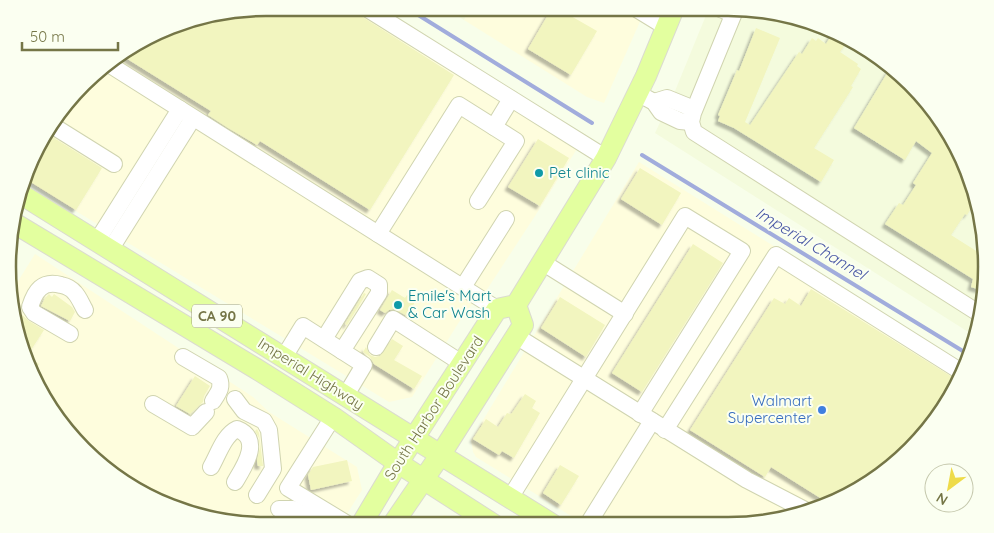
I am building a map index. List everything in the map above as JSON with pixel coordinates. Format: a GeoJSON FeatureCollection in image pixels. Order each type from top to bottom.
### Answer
{"type":"FeatureCollection","features":[{"type":"Feature","properties":{"kind":"main road","name":"South Harbor Boulevard"},"geometry":{"type":"LineString","coordinates":[[366,517],[398,463],[463,364],[542,262],[606,158],[646,98],[671,16]]}},
{"type":"Feature","properties":{"kind":"main road","name":"Imperial Highway"},"geometry":{"type":"LineString","coordinates":[[26,198],[284,356],[541,517]]}},
{"type":"Feature","properties":{"kind":"main road"},"geometry":{"type":"LineString","coordinates":[[20,221],[28,220],[34,222],[91,257],[101,257],[103,246]]}},
{"type":"Feature","properties":{"kind":"main road","name":"Imperial Highway"},"geometry":{"type":"LineString","coordinates":[[20,225],[333,417],[398,463],[483,517]]}},
{"type":"Feature","properties":{"kind":"main road","name":"South Harbor Boulevard"},"geometry":{"type":"LineString","coordinates":[[398,517],[441,454],[523,325],[507,307]]}},
{"type":"Feature","properties":{"kind":"street"},"geometry":{"type":"LineString","coordinates":[[379,16],[606,158]]}},
{"type":"Feature","properties":{"kind":"street"},"geometry":{"type":"LineString","coordinates":[[648,16],[666,27]]}},
{"type":"Feature","properties":{"kind":"street"},"geometry":{"type":"LineString","coordinates":[[732,16],[692,116],[694,132],[974,310]]}},
{"type":"Feature","properties":{"kind":"street"},"geometry":{"type":"LineString","coordinates":[[114,68],[463,287],[507,307]]}},
{"type":"Feature","properties":{"kind":"street"},"geometry":{"type":"LineString","coordinates":[[646,98],[667,98],[692,116]]}},
{"type":"Feature","properties":{"kind":"street"},"geometry":{"type":"LineString","coordinates":[[494,127],[511,99]]}},
{"type":"Feature","properties":{"kind":"street"},"geometry":{"type":"LineString","coordinates":[[378,234],[459,105],[516,141],[478,201]]}},
{"type":"Feature","properties":{"kind":"street"},"geometry":{"type":"LineString","coordinates":[[103,246],[187,113]]}},
{"type":"Feature","properties":{"kind":"street"},"geometry":{"type":"LineString","coordinates":[[57,128],[114,164]]}},
{"type":"Feature","properties":{"kind":"street"},"geometry":{"type":"LineString","coordinates":[[510,498],[685,216],[742,251],[652,422],[592,517]]}},
{"type":"Feature","properties":{"kind":"street"},"geometry":{"type":"LineString","coordinates":[[463,287],[506,219]]}},
{"type":"Feature","properties":{"kind":"street"},"geometry":{"type":"LineString","coordinates":[[652,422],[776,255],[956,368]]}},
{"type":"Feature","properties":{"kind":"street"},"geometry":{"type":"LineString","coordinates":[[542,262],[625,314]]}},
{"type":"Feature","properties":{"kind":"street"},"geometry":{"type":"LineString","coordinates":[[324,339],[360,281],[368,278],[378,285],[378,293],[342,351]]}},
{"type":"Feature","properties":{"kind":"street"},"geometry":{"type":"LineString","coordinates":[[70,334],[34,314],[30,307],[37,291],[50,283],[68,288],[75,292],[86,310]]}},
{"type":"Feature","properties":{"kind":"street"},"geometry":{"type":"LineString","coordinates":[[346,395],[393,319],[463,364]]}},
{"type":"Feature","properties":{"kind":"street"},"geometry":{"type":"LineString","coordinates":[[284,356],[302,326],[342,351],[369,357]]}},
{"type":"Feature","properties":{"kind":"street"},"geometry":{"type":"LineString","coordinates":[[516,336],[747,480],[798,506]]}},
{"type":"Feature","properties":{"kind":"street"},"geometry":{"type":"LineString","coordinates":[[153,404],[192,427],[221,389],[219,378],[183,356]]}},
{"type":"Feature","properties":{"kind":"street"},"geometry":{"type":"LineString","coordinates":[[235,399],[244,411],[264,421],[269,430],[273,469],[257,495]]}},
{"type":"Feature","properties":{"kind":"street"},"geometry":{"type":"LineString","coordinates":[[333,417],[288,488],[336,517]]}},
{"type":"Feature","properties":{"kind":"street"},"geometry":{"type":"LineString","coordinates":[[211,467],[223,444],[232,432],[238,429],[243,431],[250,443],[250,454],[235,482]]}},
{"type":"Feature","properties":{"kind":"street"},"geometry":{"type":"LineString","coordinates":[[279,509],[293,509],[306,517]]}},
{"type":"Feature","properties":{"kind":"shaded area"},"geometry":{"type":"Polygon","coordinates":[[[266,16],[392,16],[585,136],[486,291],[466,311],[412,397],[389,402],[31,184],[42,156],[58,127],[78,101],[101,78],[127,58],[156,42],[171,35],[218,21],[266,16]]]}},
{"type":"Feature","properties":{"kind":"shaded area"},"geometry":{"type":"Polygon","coordinates":[[[458,16],[466,16],[464,20],[458,16]]]}},
{"type":"Feature","properties":{"kind":"shaded area"},"geometry":{"type":"Polygon","coordinates":[[[466,16],[642,16],[604,103],[587,97],[464,20],[466,16]]]}},
{"type":"Feature","properties":{"kind":"shaded area"},"geometry":{"type":"Polygon","coordinates":[[[706,16],[760,18],[808,30],[823,35],[853,50],[893,78],[916,101],[936,127],[959,171],[969,202],[976,234],[978,266],[976,299],[969,332],[655,133],[675,91],[706,16]]]}},
{"type":"Feature","properties":{"kind":"shaded area"},"geometry":{"type":"Polygon","coordinates":[[[639,162],[959,362],[936,406],[916,432],[893,455],[867,475],[823,498],[792,508],[760,515],[728,517],[573,517],[476,457],[471,440],[639,162]]]}},
{"type":"Feature","properties":{"kind":"shaded area"},"geometry":{"type":"Polygon","coordinates":[[[35,254],[253,397],[269,412],[357,467],[362,490],[345,517],[266,517],[218,512],[171,498],[127,475],[101,455],[78,432],[58,406],[42,377],[30,347],[21,315],[17,283],[35,254]]]}},
{"type":"Feature","properties":{"kind":"building"},"geometry":{"type":"Polygon","coordinates":[[[361,16],[454,75],[370,210],[260,141],[257,145],[228,128],[208,115],[211,111],[126,58],[171,35],[202,25],[234,18],[361,16]]]}},
{"type":"Feature","properties":{"kind":"building"},"geometry":{"type":"Polygon","coordinates":[[[547,16],[571,16],[597,31],[571,75],[528,49],[547,16]]]}},
{"type":"Feature","properties":{"kind":"building"},"geometry":{"type":"Polygon","coordinates":[[[756,28],[780,38],[745,122],[750,125],[799,52],[802,54],[812,38],[816,41],[818,38],[826,44],[829,38],[845,45],[840,52],[858,64],[857,66],[861,69],[851,86],[853,87],[814,148],[834,160],[821,182],[734,128],[718,121],[720,116],[718,115],[737,70],[739,71],[756,28]]]}},
{"type":"Feature","properties":{"kind":"building"},"geometry":{"type":"Polygon","coordinates":[[[887,73],[916,101],[936,127],[959,171],[969,202],[971,209],[967,215],[965,214],[951,235],[977,252],[977,289],[971,287],[973,279],[885,224],[899,203],[903,205],[916,185],[913,183],[932,153],[916,141],[905,160],[854,128],[887,73]]]}},
{"type":"Feature","properties":{"kind":"building"},"geometry":{"type":"Polygon","coordinates":[[[52,137],[102,168],[76,210],[31,182],[52,137]]]}},
{"type":"Feature","properties":{"kind":"building","name":"Pet clinic"},"geometry":{"type":"Polygon","coordinates":[[[538,139],[569,158],[540,206],[508,187],[538,139]]]}},
{"type":"Feature","properties":{"kind":"building"},"geometry":{"type":"Polygon","coordinates":[[[640,168],[681,193],[662,225],[621,199],[640,168]]]}},
{"type":"Feature","properties":{"kind":"building"},"geometry":{"type":"Polygon","coordinates":[[[693,244],[723,263],[642,392],[612,373],[693,244]]]}},
{"type":"Feature","properties":{"kind":"building","name":"Walmart Supercenter"},"geometry":{"type":"Polygon","coordinates":[[[811,289],[952,377],[936,406],[916,432],[893,455],[867,475],[821,499],[771,467],[765,477],[690,430],[774,298],[785,304],[789,298],[801,306],[811,289]]]}},
{"type":"Feature","properties":{"kind":"building","name":"Emile's Mart & Car Wash"},"geometry":{"type":"Polygon","coordinates":[[[392,290],[405,298],[407,295],[416,300],[407,316],[394,309],[385,313],[380,310],[392,290]]]}},
{"type":"Feature","properties":{"kind":"building"},"geometry":{"type":"Polygon","coordinates":[[[364,293],[366,294],[347,325],[345,324],[364,293]]]}},
{"type":"Feature","properties":{"kind":"building"},"geometry":{"type":"Polygon","coordinates":[[[49,294],[52,297],[54,294],[72,307],[75,312],[70,321],[41,306],[49,294]]]}},
{"type":"Feature","properties":{"kind":"building"},"geometry":{"type":"Polygon","coordinates":[[[560,297],[605,325],[586,357],[541,328],[560,297]]]}},
{"type":"Feature","properties":{"kind":"building"},"geometry":{"type":"Polygon","coordinates":[[[21,314],[29,321],[44,330],[31,350],[21,314]]]}},
{"type":"Feature","properties":{"kind":"building"},"geometry":{"type":"Polygon","coordinates":[[[392,339],[403,346],[394,360],[422,376],[414,389],[374,364],[370,357],[363,352],[366,347],[370,355],[380,356],[392,339]]]}},
{"type":"Feature","properties":{"kind":"building"},"geometry":{"type":"Polygon","coordinates":[[[195,376],[210,386],[203,402],[190,414],[176,406],[195,376]]]}},
{"type":"Feature","properties":{"kind":"building"},"geometry":{"type":"Polygon","coordinates":[[[525,394],[536,401],[532,408],[540,413],[514,458],[502,451],[499,455],[473,439],[486,419],[498,427],[507,413],[512,413],[525,394]]]}},
{"type":"Feature","properties":{"kind":"building"},"geometry":{"type":"Polygon","coordinates":[[[257,429],[259,433],[263,466],[258,466],[257,461],[260,447],[259,438],[255,431],[257,429]]]}},
{"type":"Feature","properties":{"kind":"building"},"geometry":{"type":"Polygon","coordinates":[[[347,460],[352,481],[311,490],[308,475],[313,467],[347,460]]]}},
{"type":"Feature","properties":{"kind":"building"},"geometry":{"type":"Polygon","coordinates":[[[560,465],[579,476],[561,505],[543,493],[560,465]]]}},
{"type":"Feature","properties":{"kind":"waterway","name":"Imperial Channel"},"geometry":{"type":"LineString","coordinates":[[420,16],[592,123]]}},
{"type":"Feature","properties":{"kind":"waterway","name":"Imperial Channel"},"geometry":{"type":"LineString","coordinates":[[642,155],[963,351]]}},
{"type":"Feature","properties":{"kind":"place","name":"Pet clinic"},"geometry":{"type":"Point","coordinates":[539,173]}},
{"type":"Feature","properties":{"kind":"place","name":"Emile's Mart & Car Wash"},"geometry":{"type":"Point","coordinates":[398,305]}},
{"type":"Feature","properties":{"kind":"place","name":"Walmart Supercenter"},"geometry":{"type":"Point","coordinates":[822,410]}}]}
